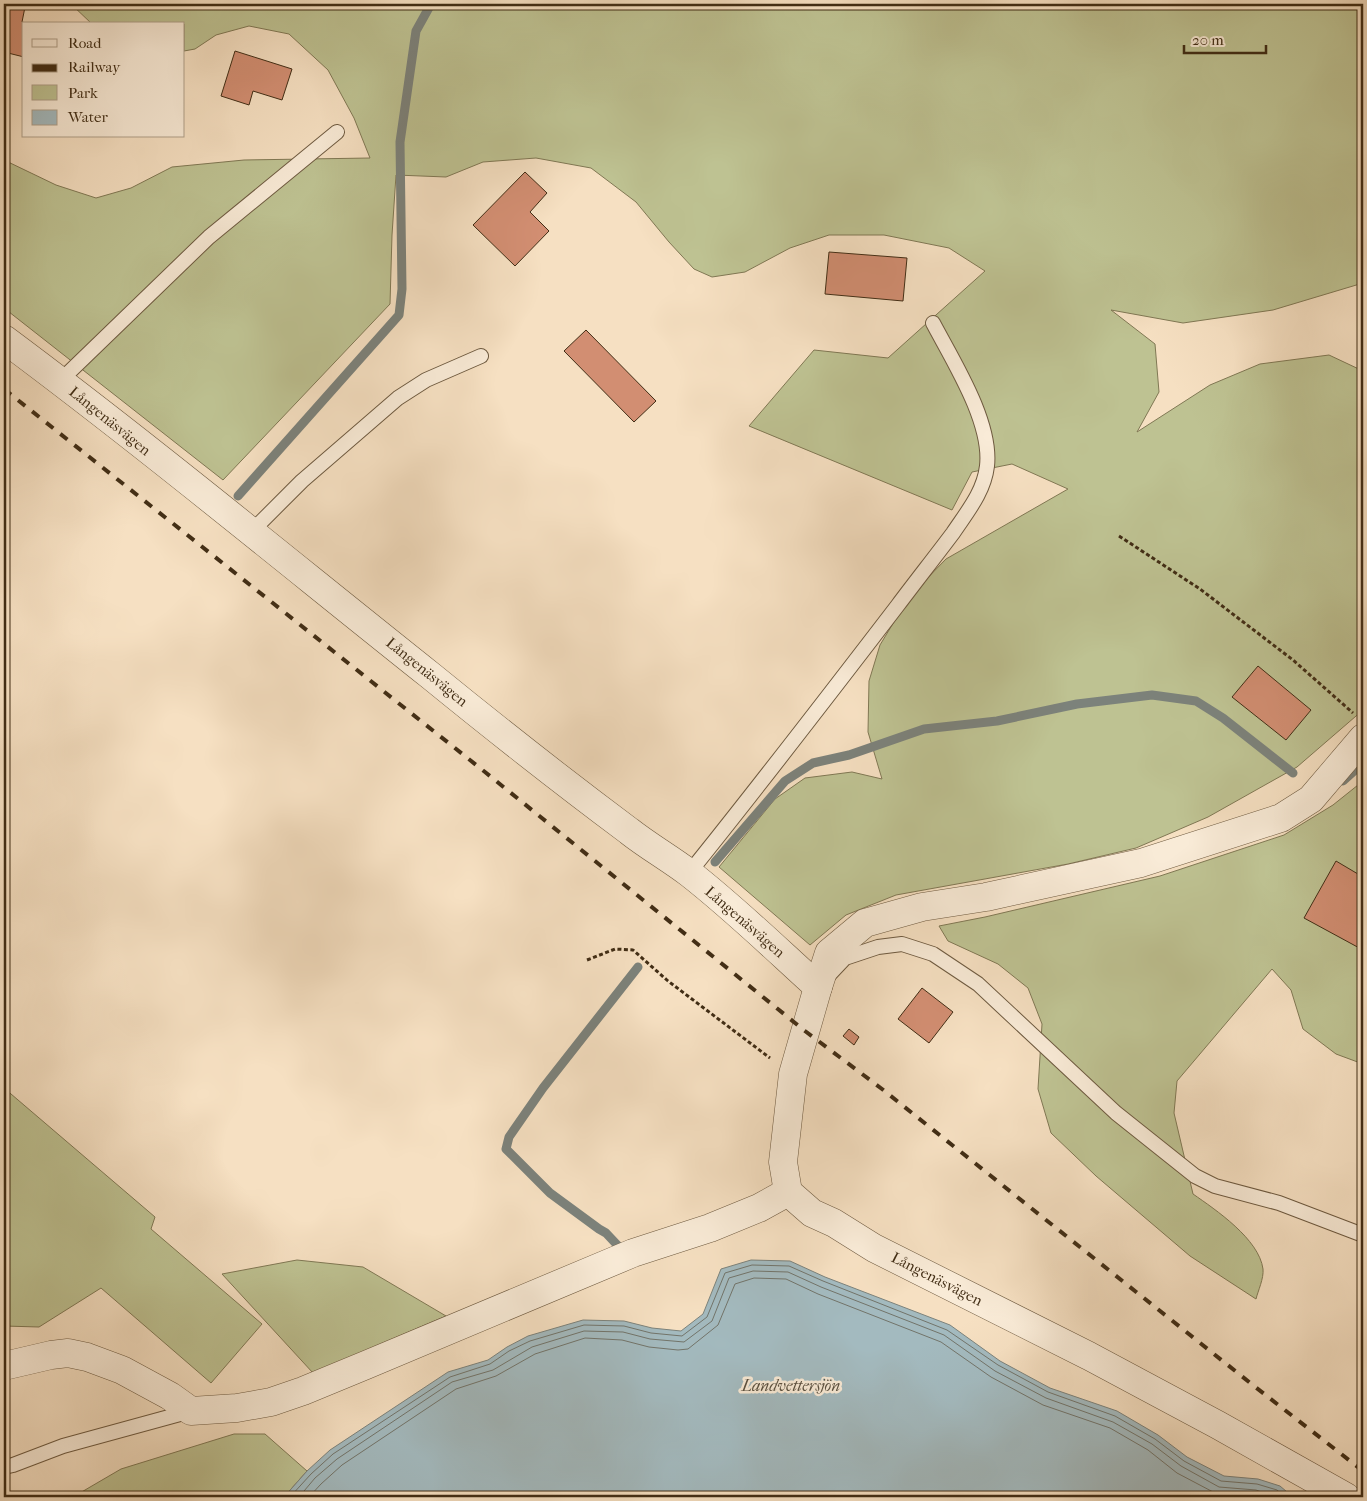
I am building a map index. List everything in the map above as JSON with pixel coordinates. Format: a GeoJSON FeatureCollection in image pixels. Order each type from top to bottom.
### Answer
{"type":"FeatureCollection","features":[{"type":"Feature","properties":{"kind":"street","name":"Långenäsvägen"},"geometry":{"type":"LineString","coordinates":[[4,339],[203,495],[252,531],[431,677],[630,832],[689,873],[760,934],[818,988]]}},
{"type":"Feature","properties":{"kind":"street"},"geometry":{"type":"LineString","coordinates":[[4,1366],[68,1353],[87,1357],[122,1370],[170,1396],[192,1411],[237,1408],[270,1402],[304,1391],[633,1253],[710,1228],[759,1208],[788,1192],[784,1162],[793,1074],[829,953],[865,923],[922,908],[986,897],[1141,863],[1281,818],[1311,799],[1360,727]]}},
{"type":"Feature","properties":{"kind":"street","name":"Långenäsvägen"},"geometry":{"type":"LineString","coordinates":[[788,1192],[812,1213],[834,1222],[874,1248],[1098,1360],[1346,1497]]}},
{"type":"Feature","properties":{"kind":"lane"},"geometry":{"type":"LineString","coordinates":[[60,381],[209,237],[337,132]]}},
{"type":"Feature","properties":{"kind":"lane"},"geometry":{"type":"LineString","coordinates":[[689,873],[780,761],[937,554],[982,488],[987,466],[986,445],[982,427],[966,384],[933,323]]}},
{"type":"Feature","properties":{"kind":"lane"},"geometry":{"type":"LineString","coordinates":[[252,531],[302,481],[398,398],[426,380],[481,356]]}},
{"type":"Feature","properties":{"kind":"lane"},"geometry":{"type":"LineString","coordinates":[[818,988],[845,958],[878,947],[902,944],[933,954],[978,984],[1116,1113],[1195,1176],[1215,1186],[1278,1203],[1363,1235]]}},
{"type":"Feature","properties":{"kind":"lane"},"geometry":{"type":"LineString","coordinates":[[4,1467],[63,1446],[192,1411]]}},
{"type":"Feature","properties":{"kind":"path"},"geometry":{"type":"LineString","coordinates":[[1119,536],[1200,589],[1293,660],[1360,727]]}},
{"type":"Feature","properties":{"kind":"path"},"geometry":{"type":"LineString","coordinates":[[587,960],[615,949],[633,950],[668,981],[793,1074]]}},
{"type":"Feature","properties":{"kind":"green space"},"geometry":{"type":"Polygon","coordinates":[[[71,4],[1363,4],[1363,283],[1273,310],[1183,323],[1111,310],[1155,344],[1159,392],[1137,432],[1210,385],[1260,364],[1329,355],[1363,371],[1363,710],[1297,767],[1208,817],[1136,848],[1068,864],[896,895],[846,915],[810,945],[719,867],[775,799],[805,778],[852,772],[882,779],[868,732],[869,681],[880,645],[909,597],[946,559],[1068,489],[1012,464],[972,472],[952,510],[749,426],[814,350],[888,358],[985,271],[949,248],[884,235],[829,235],[790,248],[745,272],[712,277],[694,269],[636,202],[591,168],[536,158],[483,162],[446,177],[396,175],[390,304],[223,480],[4,308],[4,160],[56,185],[96,198],[131,188],[172,167],[244,160],[370,158],[354,118],[328,70],[289,34],[249,26],[216,35],[195,49],[185,51],[185,22],[90,22],[71,4]]]}},
{"type":"Feature","properties":{"kind":"green space"},"geometry":{"type":"Polygon","coordinates":[[[1363,781],[1363,1064],[1336,1054],[1303,1029],[1291,990],[1272,969],[1177,1081],[1174,1113],[1193,1194],[1235,1226],[1254,1247],[1263,1269],[1262,1280],[1256,1299],[1190,1256],[1096,1176],[1051,1133],[1038,1089],[1042,1024],[1028,988],[998,964],[948,941],[939,926],[1160,876],[1284,835],[1333,805],[1363,781]]]}},
{"type":"Feature","properties":{"kind":"green space"},"geometry":{"type":"Polygon","coordinates":[[[4,1088],[155,1217],[151,1229],[262,1324],[211,1383],[101,1288],[39,1327],[4,1326],[4,1088]]]}},
{"type":"Feature","properties":{"kind":"green space"},"geometry":{"type":"Polygon","coordinates":[[[297,1260],[363,1267],[446,1316],[313,1373],[222,1274],[297,1260]]]}},
{"type":"Feature","properties":{"kind":"green space"},"geometry":{"type":"Polygon","coordinates":[[[234,1434],[265,1434],[307,1471],[284,1497],[73,1497],[121,1469],[234,1434]]]}},
{"type":"Feature","properties":{"kind":"water","name":"Landvettersjön"},"geometry":{"type":"Polygon","coordinates":[[[751,1260],[790,1261],[825,1277],[950,1325],[1000,1361],[1050,1388],[1117,1411],[1158,1435],[1187,1457],[1224,1476],[1258,1479],[1280,1486],[1293,1497],[284,1497],[307,1471],[330,1450],[448,1372],[488,1360],[528,1336],[583,1320],[624,1321],[652,1328],[681,1331],[703,1314],[721,1269],[751,1260]]]}},
{"type":"Feature","properties":{"kind":"building"},"geometry":{"type":"Polygon","coordinates":[[[4,4],[25,7],[22,22],[22,56],[4,52],[4,4]]]}},
{"type":"Feature","properties":{"kind":"building"},"geometry":{"type":"Polygon","coordinates":[[[235,51],[292,69],[282,100],[253,91],[249,105],[221,96],[235,51]]]}},
{"type":"Feature","properties":{"kind":"building"},"geometry":{"type":"Polygon","coordinates":[[[525,172],[547,193],[530,212],[549,231],[515,266],[473,225],[525,172]]]}},
{"type":"Feature","properties":{"kind":"building"},"geometry":{"type":"Polygon","coordinates":[[[829,252],[907,258],[903,301],[825,294],[829,252]]]}},
{"type":"Feature","properties":{"kind":"building"},"geometry":{"type":"Polygon","coordinates":[[[586,330],[656,401],[634,422],[564,351],[586,330]]]}},
{"type":"Feature","properties":{"kind":"building"},"geometry":{"type":"Polygon","coordinates":[[[1258,666],[1311,710],[1286,740],[1232,697],[1258,666]]]}},
{"type":"Feature","properties":{"kind":"building"},"geometry":{"type":"Polygon","coordinates":[[[1336,861],[1363,877],[1363,950],[1304,918],[1336,861]]]}},
{"type":"Feature","properties":{"kind":"building"},"geometry":{"type":"Polygon","coordinates":[[[922,988],[953,1012],[929,1043],[898,1019],[922,988]]]}},
{"type":"Feature","properties":{"kind":"building"},"geometry":{"type":"Polygon","coordinates":[[[849,1029],[859,1037],[854,1045],[843,1036],[849,1029]]]}},
{"type":"Feature","properties":{"kind":"waterway"},"geometry":{"type":"LineString","coordinates":[[238,496],[399,315],[402,289],[400,142],[416,31],[431,4]]}},
{"type":"Feature","properties":{"kind":"waterway"},"geometry":{"type":"LineString","coordinates":[[715,862],[785,781],[813,763],[849,755],[924,729],[997,721],[1077,704],[1152,695],[1196,701],[1223,718],[1293,773]]}},
{"type":"Feature","properties":{"kind":"waterway"},"geometry":{"type":"LineString","coordinates":[[1343,781],[1363,763]]}},
{"type":"Feature","properties":{"kind":"waterway"},"geometry":{"type":"LineString","coordinates":[[621,1249],[606,1233],[550,1193],[506,1149],[509,1137],[543,1088],[638,967]]}},
{"type":"Feature","properties":{"kind":"railway"},"geometry":{"type":"LineString","coordinates":[[4,389],[485,772],[805,1031],[882,1089],[1363,1471]]}}]}
